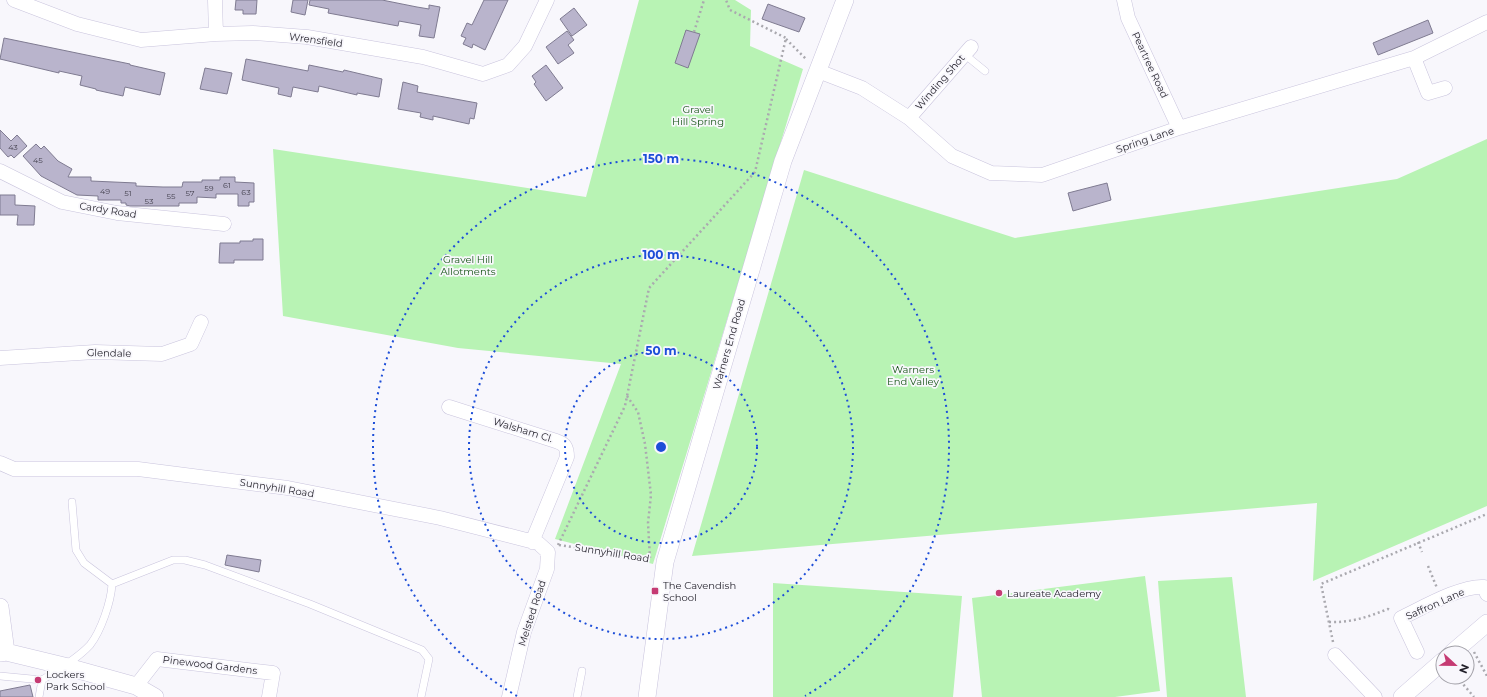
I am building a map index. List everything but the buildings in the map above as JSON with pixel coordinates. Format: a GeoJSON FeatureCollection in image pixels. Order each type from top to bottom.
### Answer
{"type":"FeatureCollection","features":[{"type":"Feature","properties":{"kind":"street","name":"Wrensfield"},"geometry":{"type":"LineString","coordinates":[[14,0],[45,6],[77,24],[142,40],[216,34],[253,33],[307,37],[423,57],[483,74],[508,66],[525,46],[547,0]]}},
{"type":"Feature","properties":{"kind":"street"},"geometry":{"type":"LineString","coordinates":[[215,0],[216,34]]}},
{"type":"Feature","properties":{"kind":"street","name":"Warners End Road"},"geometry":{"type":"LineString","coordinates":[[647,697],[658,560],[783,161],[845,0]]}},
{"type":"Feature","properties":{"kind":"street","name":"Peartree Road"},"geometry":{"type":"LineString","coordinates":[[1124,0],[1128,18],[1179,128]]}},
{"type":"Feature","properties":{"kind":"street","name":"Spring Lane"},"geometry":{"type":"LineString","coordinates":[[818,71],[862,88],[909,118],[952,156],[991,173],[1042,175],[1179,128],[1414,58],[1487,22]]}},
{"type":"Feature","properties":{"kind":"street","name":"Winding Shot"},"geometry":{"type":"LineString","coordinates":[[909,118],[968,51]]}},
{"type":"Feature","properties":{"kind":"street"},"geometry":{"type":"LineString","coordinates":[[1414,58],[1428,93],[1445,88]]}},
{"type":"Feature","properties":{"kind":"street","name":"Cardy Road"},"geometry":{"type":"LineString","coordinates":[[0,171],[62,202],[117,213],[224,224]]}},
{"type":"Feature","properties":{"kind":"street","name":"Glendale"},"geometry":{"type":"LineString","coordinates":[[0,358],[95,352],[162,354],[191,344],[201,322]]}},
{"type":"Feature","properties":{"kind":"street","name":"Walsham Cl."},"geometry":{"type":"LineString","coordinates":[[449,407],[563,443],[567,449],[567,457],[532,542]]}},
{"type":"Feature","properties":{"kind":"street","name":"Sunnyhill Road"},"geometry":{"type":"LineString","coordinates":[[0,464],[14,469],[138,470],[288,488],[440,518],[538,543],[553,549]]}},
{"type":"Feature","properties":{"kind":"street","name":"Melsted Road"},"geometry":{"type":"LineString","coordinates":[[509,697],[524,632],[553,549]]}},
{"type":"Feature","properties":{"kind":"street","name":"Saffron Lane"},"geometry":{"type":"LineString","coordinates":[[1401,618],[1441,599],[1476,586],[1484,587],[1487,594]]}},
{"type":"Feature","properties":{"kind":"street"},"geometry":{"type":"LineString","coordinates":[[0,606],[3,653],[64,666],[136,686],[155,697]]}},
{"type":"Feature","properties":{"kind":"street"},"geometry":{"type":"LineString","coordinates":[[1401,618],[1417,652]]}},
{"type":"Feature","properties":{"kind":"street"},"geometry":{"type":"LineString","coordinates":[[1461,645],[1487,623]]}},
{"type":"Feature","properties":{"kind":"street"},"geometry":{"type":"LineString","coordinates":[[1335,655],[1375,697]]}},
{"type":"Feature","properties":{"kind":"street","name":"Pinewood Gardens"},"geometry":{"type":"LineString","coordinates":[[136,686],[156,659],[273,673],[270,697]]}},
{"type":"Feature","properties":{"kind":"street"},"geometry":{"type":"LineString","coordinates":[[1402,697],[1435,668]]}},
{"type":"Feature","properties":{"kind":"lane"},"geometry":{"type":"LineString","coordinates":[[968,51],[985,71]]}},
{"type":"Feature","properties":{"kind":"lane"},"geometry":{"type":"LineString","coordinates":[[72,502],[76,550],[84,563],[112,584]]}},
{"type":"Feature","properties":{"kind":"lane"},"geometry":{"type":"LineString","coordinates":[[112,584],[173,560],[185,560],[205,564],[310,604],[422,650],[429,660],[421,697]]}},
{"type":"Feature","properties":{"kind":"lane"},"geometry":{"type":"LineString","coordinates":[[0,676],[42,680],[64,666],[90,645],[103,621],[111,595],[112,584]]}},
{"type":"Feature","properties":{"kind":"lane"},"geometry":{"type":"LineString","coordinates":[[577,697],[582,671]]}},
{"type":"Feature","properties":{"kind":"lane"},"geometry":{"type":"LineString","coordinates":[[39,697],[42,680]]}},
{"type":"Feature","properties":{"kind":"path"},"geometry":{"type":"LineString","coordinates":[[694,32],[704,0]]}},
{"type":"Feature","properties":{"kind":"path"},"geometry":{"type":"LineString","coordinates":[[726,0],[730,10],[786,38],[818,71]]}},
{"type":"Feature","properties":{"kind":"path"},"geometry":{"type":"LineString","coordinates":[[553,549],[625,406],[649,288],[756,172],[786,38]]}},
{"type":"Feature","properties":{"kind":"path"},"geometry":{"type":"LineString","coordinates":[[627,396],[638,412],[645,444],[651,494],[648,523],[658,560]]}},
{"type":"Feature","properties":{"kind":"path"},"geometry":{"type":"LineString","coordinates":[[1335,655],[1321,584],[1487,514]]}},
{"type":"Feature","properties":{"kind":"path"},"geometry":{"type":"LineString","coordinates":[[1418,542],[1422,552]]}},
{"type":"Feature","properties":{"kind":"path","name":"Sunnyhill Road"},"geometry":{"type":"LineString","coordinates":[[553,549],[658,560]]}},
{"type":"Feature","properties":{"kind":"path"},"geometry":{"type":"LineString","coordinates":[[1428,566],[1441,599]]}},
{"type":"Feature","properties":{"kind":"path"},"geometry":{"type":"LineString","coordinates":[[1328,622],[1363,619],[1388,609],[1401,618]]}},
{"type":"Feature","properties":{"kind":"path"},"geometry":{"type":"LineString","coordinates":[[1465,641],[1474,652],[1487,676]]}},
{"type":"Feature","properties":{"kind":"path"},"geometry":{"type":"LineString","coordinates":[[1464,685],[1474,697]]}},
{"type":"Feature","properties":{"kind":"green space"},"geometry":{"type":"Polygon","coordinates":[[[639,0],[735,0],[751,10],[750,46],[803,69],[653,564],[555,539],[621,364],[458,348],[283,316],[273,149],[586,197],[639,0]]]}},
{"type":"Feature","properties":{"kind":"green space","name":"Warners End Valley"},"geometry":{"type":"Polygon","coordinates":[[[1487,139],[1487,506],[1313,581],[1317,503],[692,556],[804,170],[1015,238],[1397,179],[1487,139]]]}},
{"type":"Feature","properties":{"kind":"green space"},"geometry":{"type":"Polygon","coordinates":[[[1145,576],[1160,691],[1115,697],[982,697],[972,598],[1145,576]]]}},
{"type":"Feature","properties":{"kind":"green space"},"geometry":{"type":"Polygon","coordinates":[[[1232,577],[1246,697],[1167,697],[1158,581],[1232,577]]]}},
{"type":"Feature","properties":{"kind":"green space"},"geometry":{"type":"Polygon","coordinates":[[[773,583],[962,596],[953,697],[773,697],[773,583]]]}},
{"type":"Feature","properties":{"kind":"place","name":"The Cavendish School"},"geometry":{"type":"Point","coordinates":[655,591]}},
{"type":"Feature","properties":{"kind":"place","name":"Laureate Academy"},"geometry":{"type":"Point","coordinates":[999,593]}},
{"type":"Feature","properties":{"kind":"place","name":"Lockers Park School"},"geometry":{"type":"Point","coordinates":[38,680]}},
{"type":"Feature","properties":{"kind":"park label","name":"Gravel Hill Spring"},"geometry":{"type":"Point","coordinates":[698,114]}},
{"type":"Feature","properties":{"kind":"park label","name":"Gravel Hill Allotments"},"geometry":{"type":"Point","coordinates":[468,264]}}]}
